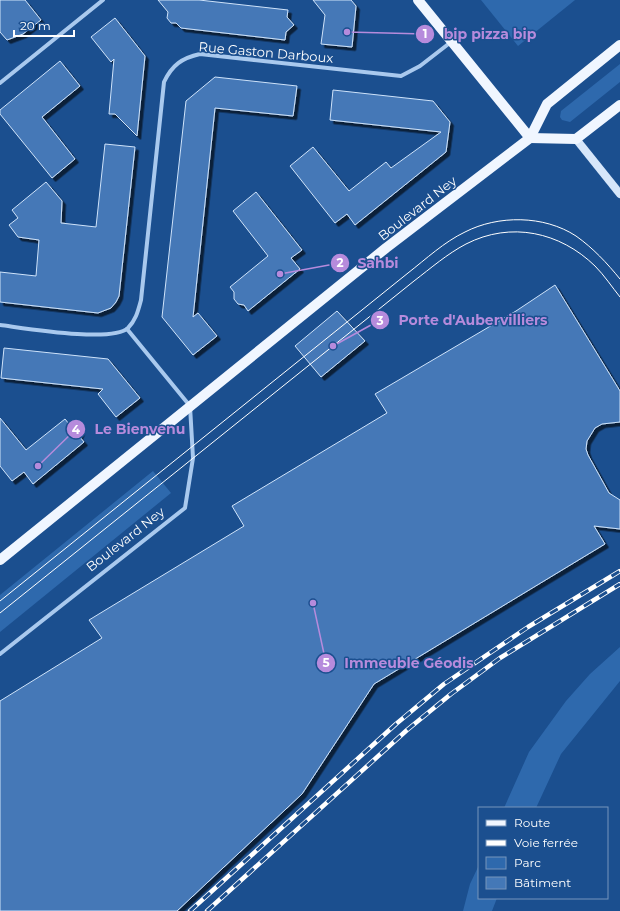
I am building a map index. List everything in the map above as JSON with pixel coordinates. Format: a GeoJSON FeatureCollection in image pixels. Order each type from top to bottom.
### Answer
{"type":"FeatureCollection","features":[{"type":"Feature","properties":{"kind":"main road"},"geometry":{"type":"LineString","coordinates":[[418,0],[530,138],[576,139],[620,104]]}},
{"type":"Feature","properties":{"kind":"main road"},"geometry":{"type":"LineString","coordinates":[[530,138],[547,104],[620,45]]}},
{"type":"Feature","properties":{"kind":"main road","name":"Boulevard Ney"},"geometry":{"type":"LineString","coordinates":[[0,560],[399,239],[530,138]]}},
{"type":"Feature","properties":{"kind":"main road"},"geometry":{"type":"LineString","coordinates":[[576,139],[620,194]]}},
{"type":"Feature","properties":{"kind":"street"},"geometry":{"type":"LineString","coordinates":[[0,83],[103,0]]}},
{"type":"Feature","properties":{"kind":"street","name":"Rue Gaston Darboux"},"geometry":{"type":"LineString","coordinates":[[127,329],[137,317],[141,300],[164,82],[169,71],[178,61],[188,56],[200,54],[401,76],[420,66],[451,42]]}},
{"type":"Feature","properties":{"kind":"street"},"geometry":{"type":"LineString","coordinates":[[0,325],[98,336],[115,334],[127,329],[190,406]]}},
{"type":"Feature","properties":{"kind":"street","name":"Boulevard Ney"},"geometry":{"type":"LineString","coordinates":[[0,654],[185,508],[193,458],[190,406]]}},
{"type":"Feature","properties":{"kind":"green space"},"geometry":{"type":"Polygon","coordinates":[[[481,0],[575,0],[518,46],[481,0]]]}},
{"type":"Feature","properties":{"kind":"green space"},"geometry":{"type":"Polygon","coordinates":[[[620,64],[620,82],[570,122],[562,120],[560,117],[561,111],[620,64]]]}},
{"type":"Feature","properties":{"kind":"green space"},"geometry":{"type":"Polygon","coordinates":[[[153,471],[171,493],[0,632],[0,595],[153,471]]]}},
{"type":"Feature","properties":{"kind":"green space"},"geometry":{"type":"Polygon","coordinates":[[[620,647],[620,681],[561,754],[536,807],[504,807],[529,752],[566,701],[590,674],[620,647]]]}},
{"type":"Feature","properties":{"kind":"green space"},"geometry":{"type":"Polygon","coordinates":[[[478,867],[478,899],[497,899],[492,911],[463,911],[470,884],[478,867]]]}},
{"type":"Feature","properties":{"kind":"building"},"geometry":{"type":"Polygon","coordinates":[[[0,0],[25,0],[41,20],[23,34],[7,40],[0,32],[0,0]]]}},
{"type":"Feature","properties":{"kind":"building"},"geometry":{"type":"Polygon","coordinates":[[[158,0],[199,0],[288,10],[287,17],[294,25],[286,32],[285,40],[181,28],[176,23],[171,23],[167,18],[168,12],[158,0]]]}},
{"type":"Feature","properties":{"kind":"building"},"geometry":{"type":"Polygon","coordinates":[[[313,0],[351,0],[356,6],[352,47],[321,44],[325,15],[313,0]]]}},
{"type":"Feature","properties":{"kind":"building"},"geometry":{"type":"Polygon","coordinates":[[[115,18],[145,56],[137,136],[115,114],[109,114],[114,59],[111,62],[91,37],[115,18]]]}},
{"type":"Feature","properties":{"kind":"building"},"geometry":{"type":"Polygon","coordinates":[[[60,61],[80,86],[42,117],[75,159],[52,178],[0,114],[0,110],[60,61]]]}},
{"type":"Feature","properties":{"kind":"building"},"geometry":{"type":"Polygon","coordinates":[[[215,77],[297,86],[293,116],[215,108],[193,317],[198,313],[217,336],[193,355],[162,317],[186,101],[215,77]]]}},
{"type":"Feature","properties":{"kind":"building"},"geometry":{"type":"Polygon","coordinates":[[[333,90],[433,101],[450,122],[446,152],[355,225],[347,214],[335,223],[290,166],[313,147],[349,191],[386,162],[391,168],[441,132],[330,120],[333,90]]]}},
{"type":"Feature","properties":{"kind":"building"},"geometry":{"type":"Polygon","coordinates":[[[105,144],[135,147],[119,296],[116,302],[111,308],[98,313],[0,302],[0,272],[36,276],[39,240],[18,237],[9,225],[18,218],[12,210],[46,182],[62,201],[61,223],[96,227],[105,144]]]}},
{"type":"Feature","properties":{"kind":"building"},"geometry":{"type":"Polygon","coordinates":[[[256,192],[302,250],[291,258],[300,269],[248,311],[244,305],[238,304],[234,299],[234,292],[230,287],[268,256],[233,211],[256,192]]]}},
{"type":"Feature","properties":{"kind":"building"},"geometry":{"type":"Polygon","coordinates":[[[555,285],[620,391],[620,422],[602,424],[595,428],[587,441],[586,449],[609,493],[620,500],[620,529],[594,526],[605,544],[374,684],[302,794],[177,911],[0,911],[0,701],[102,638],[89,620],[244,526],[232,506],[387,413],[375,394],[516,311],[555,285]]]}},
{"type":"Feature","properties":{"kind":"building"},"geometry":{"type":"Polygon","coordinates":[[[337,311],[365,341],[321,377],[295,346],[337,311]]]}},
{"type":"Feature","properties":{"kind":"building"},"geometry":{"type":"Polygon","coordinates":[[[4,348],[108,359],[140,398],[116,417],[98,394],[103,389],[1,378],[4,348]]]}},
{"type":"Feature","properties":{"kind":"building"},"geometry":{"type":"Polygon","coordinates":[[[0,418],[26,450],[65,419],[69,424],[76,425],[81,431],[79,436],[84,442],[33,484],[24,472],[12,481],[0,466],[0,418]]]}},
{"type":"Feature","properties":{"kind":"tram line"},"geometry":{"type":"LineString","coordinates":[[0,601],[428,257],[442,246],[465,232],[478,226],[506,220],[536,221],[550,224],[576,236],[600,256],[620,279]]}},
{"type":"Feature","properties":{"kind":"tram line"},"geometry":{"type":"LineString","coordinates":[[0,613],[414,281],[466,244],[483,237],[500,233],[517,232],[551,238],[581,254],[605,277],[620,297]]}},
{"type":"Feature","properties":{"kind":"railway"},"geometry":{"type":"LineString","coordinates":[[190,911],[396,724],[444,684],[528,627],[620,571]]}},
{"type":"Feature","properties":{"kind":"railway"},"geometry":{"type":"LineString","coordinates":[[207,911],[407,730],[451,694],[500,658],[620,584]]}},
{"type":"Feature","properties":{"kind":"place","name":"bip pizza bip"},"geometry":{"type":"Point","coordinates":[347,32]}},
{"type":"Feature","properties":{"kind":"place","name":"Sahbi"},"geometry":{"type":"Point","coordinates":[280,274]}},
{"type":"Feature","properties":{"kind":"place","name":"Porte d'Aubervilliers"},"geometry":{"type":"Point","coordinates":[333,346]}},
{"type":"Feature","properties":{"kind":"place","name":"Le Bienvenu"},"geometry":{"type":"Point","coordinates":[38,466]}},
{"type":"Feature","properties":{"kind":"place","name":"Immeuble Géodis"},"geometry":{"type":"Point","coordinates":[313,603]}}]}
